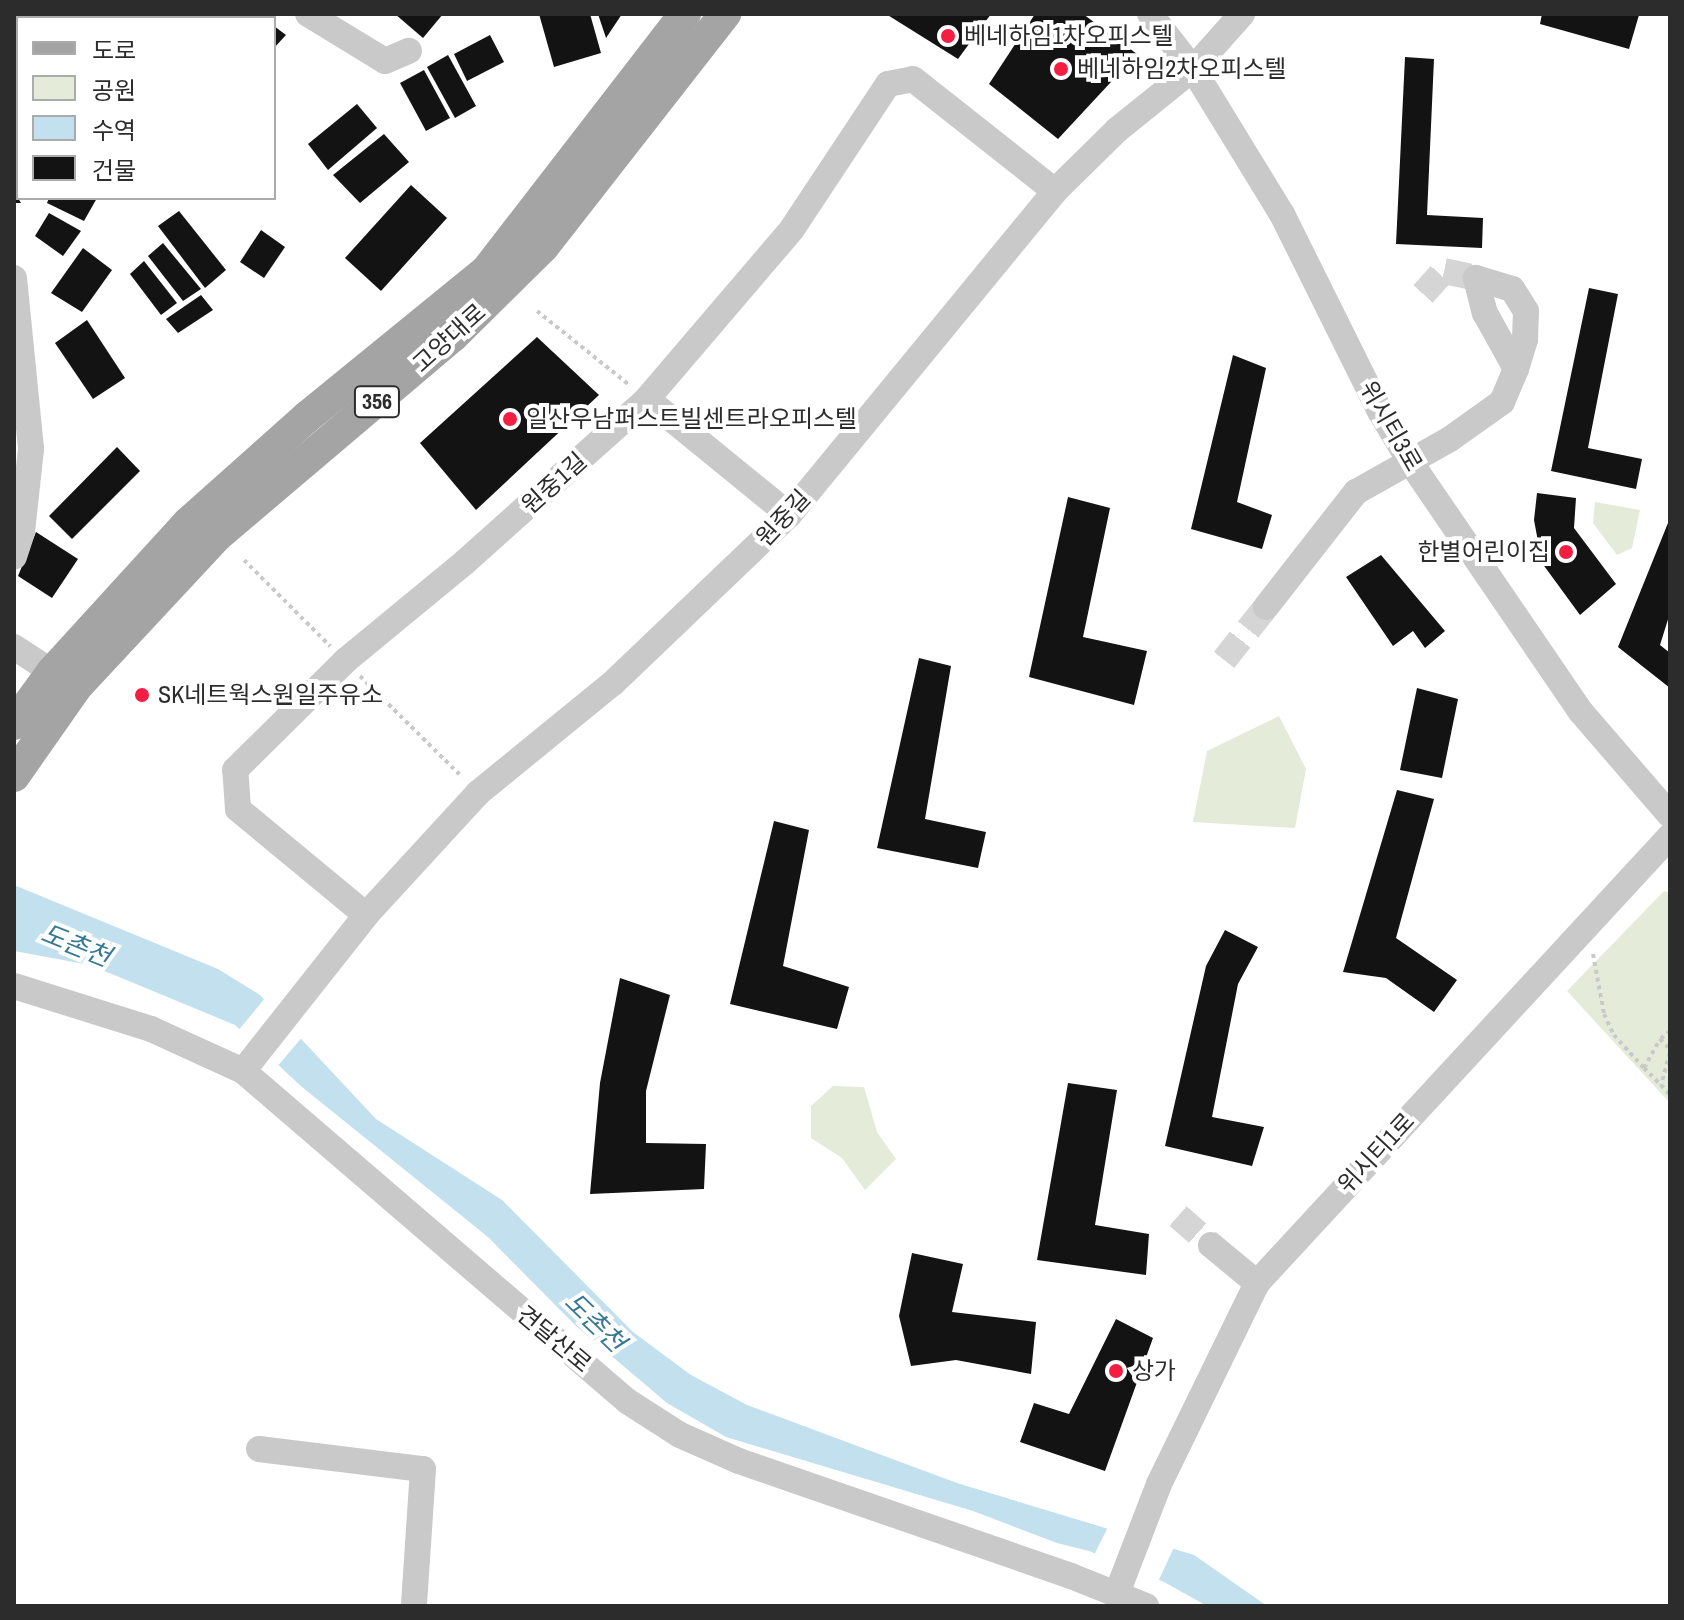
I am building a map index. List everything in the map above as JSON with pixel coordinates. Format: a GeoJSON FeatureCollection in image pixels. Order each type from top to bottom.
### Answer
{"type":"FeatureCollection","features":[{"type":"Feature","properties":{"kind":"main road","name":"고양대로"},"geometry":{"type":"LineString","coordinates":[[14,724],[52,672],[188,523],[307,417],[487,270],[685,14]]}},
{"type":"Feature","properties":{"kind":"main road","name":"고양대로"},"geometry":{"type":"LineString","coordinates":[[14,776],[77,686],[218,535],[453,336],[543,247],[725,14]]}},
{"type":"Feature","properties":{"kind":"street"},"geometry":{"type":"LineString","coordinates":[[308,14],[385,61],[409,51]]}},
{"type":"Feature","properties":{"kind":"street","name":"위시티3로"},"geometry":{"type":"LineString","coordinates":[[1150,14],[1193,69],[1282,214],[1380,411],[1409,460],[1581,712],[1670,815]]}},
{"type":"Feature","properties":{"kind":"street","name":"원중길"},"geometry":{"type":"LineString","coordinates":[[247,1063],[301,1000],[366,915],[478,793],[613,683],[789,515],[1055,191],[1117,130],[1193,69],[1242,14]]}},
{"type":"Feature","properties":{"kind":"street","name":"원중1길"},"geometry":{"type":"LineString","coordinates":[[366,915],[238,809],[235,770],[345,661],[465,562],[639,392],[792,229],[888,84],[913,79],[1055,191]]}},
{"type":"Feature","properties":{"kind":"street"},"geometry":{"type":"LineString","coordinates":[[14,278],[31,449],[22,532],[14,557]]}},
{"type":"Feature","properties":{"kind":"street"},"geometry":{"type":"LineString","coordinates":[[1266,607],[1356,492],[1450,439],[1502,402],[1516,369]]}},
{"type":"Feature","properties":{"kind":"street"},"geometry":{"type":"LineString","coordinates":[[639,392],[789,515]]}},
{"type":"Feature","properties":{"kind":"street"},"geometry":{"type":"LineString","coordinates":[[14,647],[52,672]]}},
{"type":"Feature","properties":{"kind":"street","name":"위시티1로"},"geometry":{"type":"LineString","coordinates":[[1120,1585],[1147,1514],[1257,1283],[1670,836]]}},
{"type":"Feature","properties":{"kind":"street","name":"견달산로"},"geometry":{"type":"LineString","coordinates":[[14,986],[247,1063],[652,1419],[739,1461],[1120,1585],[1146,1606]]}},
{"type":"Feature","properties":{"kind":"street"},"geometry":{"type":"LineString","coordinates":[[1211,1245],[1257,1283]]}},
{"type":"Feature","properties":{"kind":"street"},"geometry":{"type":"LineString","coordinates":[[259,1449],[423,1469],[414,1606]]}},
{"type":"Feature","properties":{"kind":"path"},"geometry":{"type":"LineString","coordinates":[[537,311],[639,392]]}},
{"type":"Feature","properties":{"kind":"path"},"geometry":{"type":"LineString","coordinates":[[244,560],[331,647]]}},
{"type":"Feature","properties":{"kind":"path"},"geometry":{"type":"LineString","coordinates":[[356,672],[467,782]]}},
{"type":"Feature","properties":{"kind":"path"},"geometry":{"type":"LineString","coordinates":[[1593,948],[1604,1014],[1614,1035],[1670,1095]]}},
{"type":"Feature","properties":{"kind":"path"},"geometry":{"type":"LineString","coordinates":[[1644,1068],[1660,1039],[1670,1031]]}},
{"type":"Feature","properties":{"kind":"path"},"geometry":{"type":"LineString","coordinates":[[1660,1039],[1670,1051],[1661,1085]]}},
{"type":"Feature","properties":{"kind":"green space"},"geometry":{"type":"Polygon","coordinates":[[[1595,502],[1640,510],[1632,548],[1617,555],[1593,523],[1595,502]]]}},
{"type":"Feature","properties":{"kind":"green space"},"geometry":{"type":"Polygon","coordinates":[[[1279,716],[1306,769],[1295,828],[1193,822],[1207,751],[1279,716]]]}},
{"type":"Feature","properties":{"kind":"green space"},"geometry":{"type":"Polygon","coordinates":[[[1664,891],[1670,893],[1670,1103],[1567,991],[1664,891]]]}},
{"type":"Feature","properties":{"kind":"green space"},"geometry":{"type":"Polygon","coordinates":[[[833,1086],[864,1087],[877,1132],[896,1159],[865,1190],[842,1158],[811,1138],[811,1106],[833,1086]]]}},
{"type":"Feature","properties":{"kind":"water","name":"도촌천"},"geometry":{"type":"Polygon","coordinates":[[[14,885],[218,969],[260,995],[376,1119],[502,1200],[633,1332],[691,1375],[747,1405],[957,1483],[1194,1555],[1267,1606],[1207,1606],[1164,1582],[1089,1551],[1057,1543],[973,1511],[726,1437],[667,1403],[575,1325],[488,1237],[302,1087],[235,1025],[90,965],[14,951],[14,885]]]}},
{"type":"Feature","properties":{"kind":"pier"},"geometry":{"type":"Polygon","coordinates":[[[267,996],[304,1035],[276,1068],[237,1032],[267,996]]]}},
{"type":"Feature","properties":{"kind":"pier"},"geometry":{"type":"Polygon","coordinates":[[[1109,1525],[1175,1545],[1157,1584],[1093,1557],[1109,1525]]]}},
{"type":"Feature","properties":{"kind":"building"},"geometry":{"type":"Polygon","coordinates":[[[32,14],[90,16],[34,16],[32,14]]]}},
{"type":"Feature","properties":{"kind":"building"},"geometry":{"type":"Polygon","coordinates":[[[395,14],[443,14],[423,38],[395,14]]]}},
{"type":"Feature","properties":{"kind":"building"},"geometry":{"type":"Polygon","coordinates":[[[539,14],[590,14],[601,53],[554,67],[539,14]]]}},
{"type":"Feature","properties":{"kind":"building"},"geometry":{"type":"Polygon","coordinates":[[[598,14],[622,14],[606,38],[598,14]]]}},
{"type":"Feature","properties":{"kind":"building","name":"베네하임1차오피스텔"},"geometry":{"type":"Polygon","coordinates":[[[886,14],[991,14],[958,59],[886,14]]]}},
{"type":"Feature","properties":{"kind":"building","name":"베네하임2차오피스텔"},"geometry":{"type":"Polygon","coordinates":[[[1035,14],[1083,14],[1137,54],[1058,139],[989,84],[1035,14]]]}},
{"type":"Feature","properties":{"kind":"building"},"geometry":{"type":"Polygon","coordinates":[[[1542,14],[1639,15],[1629,49],[1540,24],[1542,14]]]}},
{"type":"Feature","properties":{"kind":"building"},"geometry":{"type":"Polygon","coordinates":[[[276,28],[286,35],[276,46],[276,28]]]}},
{"type":"Feature","properties":{"kind":"building"},"geometry":{"type":"Polygon","coordinates":[[[490,35],[504,62],[467,81],[454,54],[490,35]]]}},
{"type":"Feature","properties":{"kind":"building"},"geometry":{"type":"Polygon","coordinates":[[[448,55],[476,106],[455,118],[427,67],[448,55]]]}},
{"type":"Feature","properties":{"kind":"building"},"geometry":{"type":"Polygon","coordinates":[[[1405,57],[1434,59],[1427,215],[1483,218],[1482,248],[1396,244],[1405,57]]]}},
{"type":"Feature","properties":{"kind":"building"},"geometry":{"type":"Polygon","coordinates":[[[424,70],[450,118],[426,131],[400,83],[424,70]]]}},
{"type":"Feature","properties":{"kind":"building"},"geometry":{"type":"Polygon","coordinates":[[[357,104],[377,128],[328,170],[308,144],[357,104]]]}},
{"type":"Feature","properties":{"kind":"building"},"geometry":{"type":"Polygon","coordinates":[[[384,134],[409,162],[360,203],[333,175],[384,134]]]}},
{"type":"Feature","properties":{"kind":"building"},"geometry":{"type":"Polygon","coordinates":[[[411,185],[447,218],[381,291],[345,258],[411,185]]]}},
{"type":"Feature","properties":{"kind":"building"},"geometry":{"type":"Polygon","coordinates":[[[48,200],[96,200],[84,221],[47,203],[48,200]]]}},
{"type":"Feature","properties":{"kind":"building"},"geometry":{"type":"Polygon","coordinates":[[[179,211],[226,270],[205,288],[158,226],[179,211]]]}},
{"type":"Feature","properties":{"kind":"building"},"geometry":{"type":"Polygon","coordinates":[[[49,213],[81,231],[63,256],[35,236],[49,213]]]}},
{"type":"Feature","properties":{"kind":"building"},"geometry":{"type":"Polygon","coordinates":[[[261,230],[285,247],[264,278],[240,262],[261,230]]]}},
{"type":"Feature","properties":{"kind":"building"},"geometry":{"type":"Polygon","coordinates":[[[163,243],[201,289],[183,301],[148,256],[163,243]]]}},
{"type":"Feature","properties":{"kind":"building"},"geometry":{"type":"Polygon","coordinates":[[[83,248],[112,270],[82,312],[51,293],[83,248]]]}},
{"type":"Feature","properties":{"kind":"building"},"geometry":{"type":"Polygon","coordinates":[[[144,261],[177,303],[161,315],[130,274],[144,261]]]}},
{"type":"Feature","properties":{"kind":"building"},"geometry":{"type":"Polygon","coordinates":[[[1589,288],[1618,294],[1588,448],[1642,459],[1636,489],[1551,471],[1589,288]]]}},
{"type":"Feature","properties":{"kind":"building"},"geometry":{"type":"Polygon","coordinates":[[[201,295],[213,310],[178,333],[166,319],[201,295]]]}},
{"type":"Feature","properties":{"kind":"building"},"geometry":{"type":"Polygon","coordinates":[[[87,320],[125,378],[93,399],[55,343],[87,320]]]}},
{"type":"Feature","properties":{"kind":"building","name":"일산우남퍼스트빌센트라오피스텔"},"geometry":{"type":"Polygon","coordinates":[[[537,337],[599,395],[476,510],[420,443],[537,337]]]}},
{"type":"Feature","properties":{"kind":"building"},"geometry":{"type":"Polygon","coordinates":[[[1233,355],[1266,368],[1237,502],[1272,515],[1262,549],[1191,529],[1233,355]]]}},
{"type":"Feature","properties":{"kind":"building"},"geometry":{"type":"Polygon","coordinates":[[[117,447],[140,471],[72,539],[49,516],[117,447]]]}},
{"type":"Feature","properties":{"kind":"building","name":"한별어린이집"},"geometry":{"type":"Polygon","coordinates":[[[1537,493],[1576,498],[1574,528],[1616,584],[1580,615],[1542,563],[1534,520],[1537,493]]]}},
{"type":"Feature","properties":{"kind":"building"},"geometry":{"type":"Polygon","coordinates":[[[1068,497],[1110,508],[1083,637],[1147,651],[1134,705],[1029,677],[1068,497]]]}},
{"type":"Feature","properties":{"kind":"building"},"geometry":{"type":"Polygon","coordinates":[[[1670,518],[1670,613],[1660,645],[1670,653],[1670,688],[1618,647],[1670,518]]]}},
{"type":"Feature","properties":{"kind":"building"},"geometry":{"type":"Polygon","coordinates":[[[36,532],[78,559],[52,598],[18,576],[36,532]]]}},
{"type":"Feature","properties":{"kind":"building"},"geometry":{"type":"Polygon","coordinates":[[[1381,555],[1445,631],[1425,648],[1413,631],[1393,646],[1346,577],[1381,555]]]}},
{"type":"Feature","properties":{"kind":"building"},"geometry":{"type":"Polygon","coordinates":[[[919,658],[951,666],[925,819],[986,832],[978,868],[877,848],[919,658]]]}},
{"type":"Feature","properties":{"kind":"building"},"geometry":{"type":"Polygon","coordinates":[[[1417,688],[1458,699],[1442,778],[1400,770],[1417,688]]]}},
{"type":"Feature","properties":{"kind":"building"},"geometry":{"type":"Polygon","coordinates":[[[1397,790],[1434,799],[1396,938],[1457,980],[1434,1012],[1386,978],[1343,972],[1397,790]]]}},
{"type":"Feature","properties":{"kind":"building"},"geometry":{"type":"Polygon","coordinates":[[[774,821],[809,830],[783,966],[849,987],[837,1029],[730,1004],[774,821]]]}},
{"type":"Feature","properties":{"kind":"building"},"geometry":{"type":"Polygon","coordinates":[[[1225,930],[1258,947],[1238,984],[1212,1117],[1264,1127],[1252,1166],[1165,1146],[1206,966],[1225,930]]]}},
{"type":"Feature","properties":{"kind":"building"},"geometry":{"type":"Polygon","coordinates":[[[620,978],[670,995],[646,1091],[646,1143],[706,1144],[704,1189],[590,1194],[600,1083],[620,978]]]}},
{"type":"Feature","properties":{"kind":"building"},"geometry":{"type":"Polygon","coordinates":[[[1068,1083],[1117,1090],[1095,1225],[1149,1234],[1146,1275],[1037,1260],[1068,1083]]]}},
{"type":"Feature","properties":{"kind":"building"},"geometry":{"type":"Polygon","coordinates":[[[912,1253],[963,1264],[952,1312],[1036,1322],[1031,1374],[956,1360],[911,1366],[899,1316],[912,1253]]]}},
{"type":"Feature","properties":{"kind":"building","name":"상가"},"geometry":{"type":"Polygon","coordinates":[[[1116,1319],[1153,1338],[1105,1471],[1020,1442],[1034,1403],[1069,1414],[1116,1319]]]}},
{"type":"Feature","properties":{"kind":"tunnel"},"geometry":{"type":"LineString","coordinates":[[1423,294],[1444,271],[1476,278]]}},
{"type":"Feature","properties":{"kind":"tunnel"},"geometry":{"type":"LineString","coordinates":[[1224,660],[1266,607]]}},
{"type":"Feature","properties":{"kind":"tunnel"},"geometry":{"type":"LineString","coordinates":[[1178,1216],[1211,1245]]}},
{"type":"Feature","properties":{"kind":"place","name":"베네하임1차오피스텔"},"geometry":{"type":"Point","coordinates":[948,36]}},
{"type":"Feature","properties":{"kind":"place","name":"베네하임2차오피스텔"},"geometry":{"type":"Point","coordinates":[1061,69]}},
{"type":"Feature","properties":{"kind":"place","name":"일산우남퍼스트빌센트라오피스텔"},"geometry":{"type":"Point","coordinates":[510,419]}},
{"type":"Feature","properties":{"kind":"place","name":"한별어린이집"},"geometry":{"type":"Point","coordinates":[1566,552]}},
{"type":"Feature","properties":{"kind":"place","name":"SK네트웍스원일주유소"},"geometry":{"type":"Point","coordinates":[142,695]}},
{"type":"Feature","properties":{"kind":"place","name":"상가"},"geometry":{"type":"Point","coordinates":[1116,1371]}}]}
